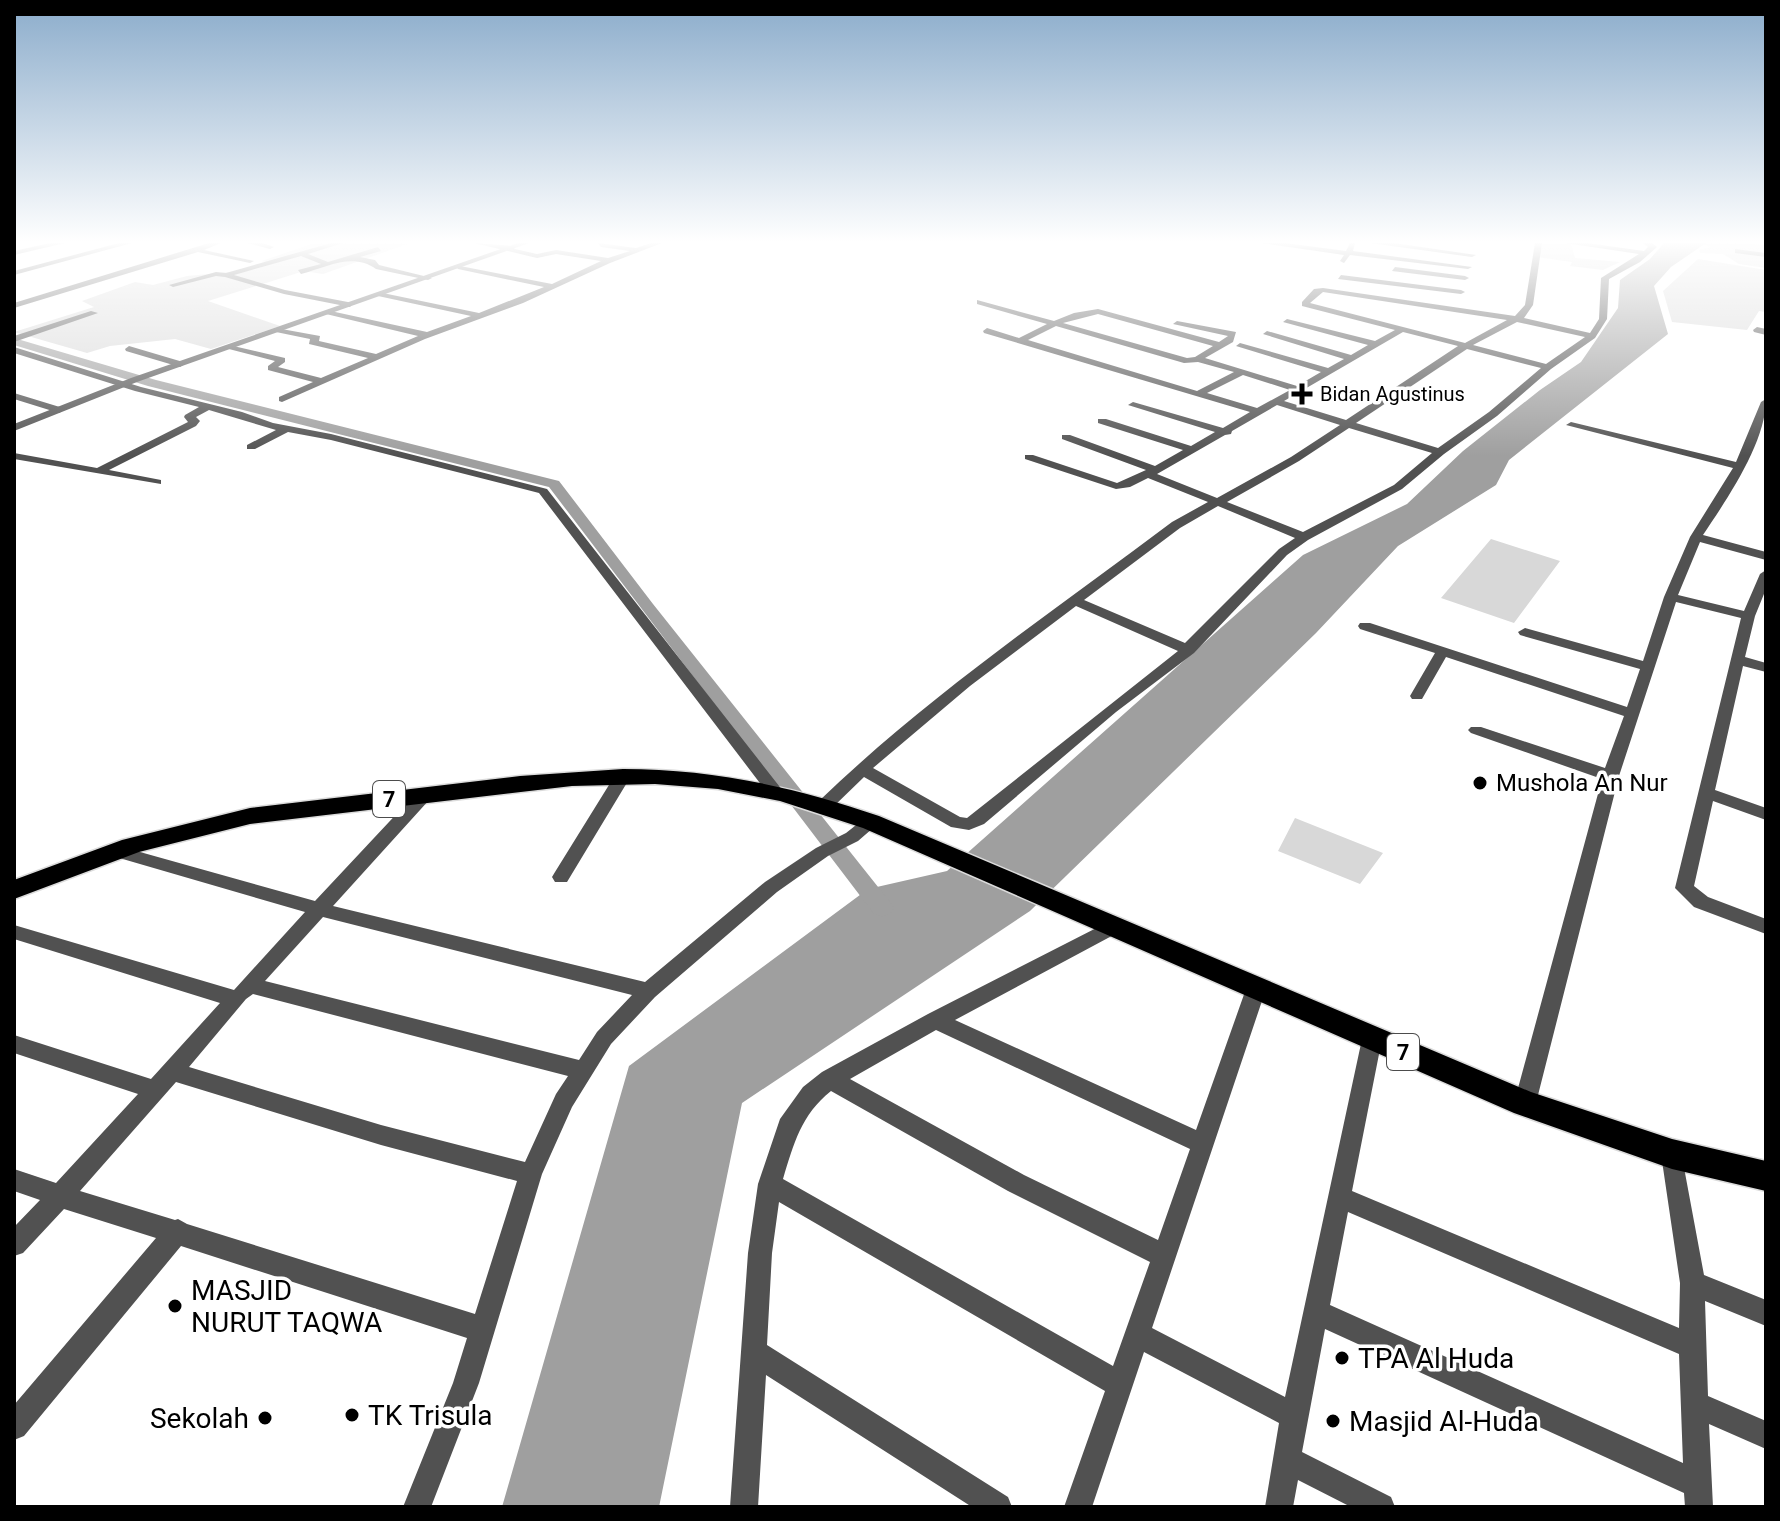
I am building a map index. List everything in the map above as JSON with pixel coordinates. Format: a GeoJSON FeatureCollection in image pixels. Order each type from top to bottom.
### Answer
{"type":"FeatureCollection","features":[{"type":"Feature","properties":{"kind":"highway","name":"7"},"geometry":{"type":"LineString","coordinates":[[14,890],[74,864],[115,851],[250,816],[623,776],[697,780],[775,791],[871,822],[1525,1103],[1672,1154],[1766,1176]]}},
{"type":"Feature","properties":{"kind":"street"},"geometry":{"type":"LineString","coordinates":[[14,339],[91,314]]}},
{"type":"Feature","properties":{"kind":"street"},"geometry":{"type":"LineString","coordinates":[[14,428],[123,384],[323,314]]}},
{"type":"Feature","properties":{"kind":"street"},"geometry":{"type":"LineString","coordinates":[[337,314],[427,335]]}},
{"type":"Feature","properties":{"kind":"street"},"geometry":{"type":"LineString","coordinates":[[470,314],[479,316]]}},
{"type":"Feature","properties":{"kind":"street"},"geometry":{"type":"LineString","coordinates":[[282,399],[427,335],[484,314]]}},
{"type":"Feature","properties":{"kind":"street"},"geometry":{"type":"LineString","coordinates":[[1024,314],[1182,360],[1198,359],[1298,389]]}},
{"type":"Feature","properties":{"kind":"street"},"geometry":{"type":"LineString","coordinates":[[1019,341],[1080,314]]}},
{"type":"Feature","properties":{"kind":"street"},"geometry":{"type":"LineString","coordinates":[[1110,314],[1233,334],[1230,340],[1198,359]]}},
{"type":"Feature","properties":{"kind":"street"},"geometry":{"type":"LineString","coordinates":[[1340,314],[1548,367]]}},
{"type":"Feature","properties":{"kind":"street"},"geometry":{"type":"LineString","coordinates":[[1481,314],[1592,336]]}},
{"type":"Feature","properties":{"kind":"street"},"geometry":{"type":"LineString","coordinates":[[823,804],[996,659],[1077,602],[1176,525],[1295,459],[1465,346],[1521,314]]}},
{"type":"Feature","properties":{"kind":"street"},"geometry":{"type":"LineString","coordinates":[[862,769],[957,823],[969,824],[978,820],[1104,714],[1189,650],[1264,569],[1304,537],[1398,487],[1548,367],[1592,336],[1603,314]]}},
{"type":"Feature","properties":{"kind":"street"},"geometry":{"type":"LineString","coordinates":[[1117,315],[1220,345]]}},
{"type":"Feature","properties":{"kind":"street"},"geometry":{"type":"LineString","coordinates":[[1287,322],[1374,344]]}},
{"type":"Feature","properties":{"kind":"street"},"geometry":{"type":"LineString","coordinates":[[279,330],[317,338],[310,341],[376,357]]}},
{"type":"Feature","properties":{"kind":"street"},"geometry":{"type":"LineString","coordinates":[[987,331],[1259,412]]}},
{"type":"Feature","properties":{"kind":"street"},"geometry":{"type":"LineString","coordinates":[[1029,457],[1116,486],[1126,485],[1227,432],[1399,331]]}},
{"type":"Feature","properties":{"kind":"street"},"geometry":{"type":"LineString","coordinates":[[1267,334],[1352,358]]}},
{"type":"Feature","properties":{"kind":"street"},"geometry":{"type":"LineString","coordinates":[[1240,346],[1331,372]]}},
{"type":"Feature","properties":{"kind":"street"},"geometry":{"type":"LineString","coordinates":[[229,348],[282,360],[271,368],[321,381]]}},
{"type":"Feature","properties":{"kind":"street"},"geometry":{"type":"LineString","coordinates":[[129,349],[180,364]]}},
{"type":"Feature","properties":{"kind":"street"},"geometry":{"type":"LineString","coordinates":[[18,354],[286,429],[374,447],[543,491],[775,791]]}},
{"type":"Feature","properties":{"kind":"street"},"geometry":{"type":"LineString","coordinates":[[1198,394],[1242,372]]}},
{"type":"Feature","properties":{"kind":"street"},"geometry":{"type":"LineString","coordinates":[[14,396],[59,410]]}},
{"type":"Feature","properties":{"kind":"street"},"geometry":{"type":"LineString","coordinates":[[1276,402],[1440,452]]}},
{"type":"Feature","properties":{"kind":"street"},"geometry":{"type":"LineString","coordinates":[[1525,1103],[1611,776],[1631,713],[1671,597],[1696,537],[1735,477],[1766,402]]}},
{"type":"Feature","properties":{"kind":"street"},"geometry":{"type":"LineString","coordinates":[[1133,405],[1227,432]]}},
{"type":"Feature","properties":{"kind":"street"},"geometry":{"type":"LineString","coordinates":[[99,471],[192,424],[195,421],[189,417],[207,407]]}},
{"type":"Feature","properties":{"kind":"street"},"geometry":{"type":"LineString","coordinates":[[1102,421],[1190,449]]}},
{"type":"Feature","properties":{"kind":"street"},"geometry":{"type":"LineString","coordinates":[[1571,425],[1739,466]]}},
{"type":"Feature","properties":{"kind":"street"},"geometry":{"type":"LineString","coordinates":[[251,447],[286,429]]}},
{"type":"Feature","properties":{"kind":"street"},"geometry":{"type":"LineString","coordinates":[[1066,437],[1304,537]]}},
{"type":"Feature","properties":{"kind":"street"},"geometry":{"type":"LineString","coordinates":[[14,456],[157,482]]}},
{"type":"Feature","properties":{"kind":"street"},"geometry":{"type":"LineString","coordinates":[[1696,537],[1766,556]]}},
{"type":"Feature","properties":{"kind":"street"},"geometry":{"type":"LineString","coordinates":[[1765,922],[1701,902],[1684,888],[1748,616],[1766,574]]}},
{"type":"Feature","properties":{"kind":"street"},"geometry":{"type":"LineString","coordinates":[[1671,597],[1748,616]]}},
{"type":"Feature","properties":{"kind":"street"},"geometry":{"type":"LineString","coordinates":[[1077,602],[1189,650]]}},
{"type":"Feature","properties":{"kind":"street"},"geometry":{"type":"LineString","coordinates":[[1365,626],[1631,713]]}},
{"type":"Feature","properties":{"kind":"street"},"geometry":{"type":"LineString","coordinates":[[1525,632],[1649,667]]}},
{"type":"Feature","properties":{"kind":"street"},"geometry":{"type":"LineString","coordinates":[[1417,696],[1443,651]]}},
{"type":"Feature","properties":{"kind":"street"},"geometry":{"type":"LineString","coordinates":[[1739,660],[1766,668]]}},
{"type":"Feature","properties":{"kind":"street"},"geometry":{"type":"LineString","coordinates":[[1476,730],[1611,776]]}},
{"type":"Feature","properties":{"kind":"street"},"geometry":{"type":"LineString","coordinates":[[561,877],[623,776]]}},
{"type":"Feature","properties":{"kind":"street"},"geometry":{"type":"LineString","coordinates":[[1706,793],[1766,814]]}},
{"type":"Feature","properties":{"kind":"street"},"geometry":{"type":"LineString","coordinates":[[14,1244],[424,795]]}},
{"type":"Feature","properties":{"kind":"street"},"geometry":{"type":"LineString","coordinates":[[417,1507],[484,1330],[531,1174],[564,1101],[604,1038],[648,991],[771,887],[871,822]]}},
{"type":"Feature","properties":{"kind":"street"},"geometry":{"type":"LineString","coordinates":[[115,851],[318,909],[648,991]]}},
{"type":"Feature","properties":{"kind":"street"},"geometry":{"type":"LineString","coordinates":[[744,1507],[752,1351],[770,1184],[788,1126],[811,1094],[830,1079],[1114,926]]}},
{"type":"Feature","properties":{"kind":"street"},"geometry":{"type":"LineString","coordinates":[[14,932],[243,992],[583,1070]]}},
{"type":"Feature","properties":{"kind":"street"},"geometry":{"type":"LineString","coordinates":[[1078,1507],[1138,1335],[1162,1255],[1257,986]]}},
{"type":"Feature","properties":{"kind":"street"},"geometry":{"type":"LineString","coordinates":[[935,1020],[1202,1144]]}},
{"type":"Feature","properties":{"kind":"street"},"geometry":{"type":"LineString","coordinates":[[1279,1507],[1294,1416],[1372,1039]]}},
{"type":"Feature","properties":{"kind":"street"},"geometry":{"type":"LineString","coordinates":[[14,1044],[155,1090]]}},
{"type":"Feature","properties":{"kind":"street"},"geometry":{"type":"LineString","coordinates":[[172,1071],[381,1135],[531,1174]]}},
{"type":"Feature","properties":{"kind":"street"},"geometry":{"type":"LineString","coordinates":[[830,1079],[1016,1183],[1162,1255]]}},
{"type":"Feature","properties":{"kind":"street"},"geometry":{"type":"LineString","coordinates":[[1317,1312],[1698,1495],[1692,1346],[1693,1283],[1672,1154]]}},
{"type":"Feature","properties":{"kind":"street"},"geometry":{"type":"LineString","coordinates":[[14,1180],[484,1330]]}},
{"type":"Feature","properties":{"kind":"street"},"geometry":{"type":"LineString","coordinates":[[770,1184],[1119,1384]]}},
{"type":"Feature","properties":{"kind":"street"},"geometry":{"type":"LineString","coordinates":[[1339,1197],[1692,1346]]}},
{"type":"Feature","properties":{"kind":"street"},"geometry":{"type":"LineString","coordinates":[[14,1426],[178,1231]]}},
{"type":"Feature","properties":{"kind":"street"},"geometry":{"type":"LineString","coordinates":[[1693,1283],[1766,1313]]}},
{"type":"Feature","properties":{"kind":"street"},"geometry":{"type":"LineString","coordinates":[[1138,1335],[1294,1416]]}},
{"type":"Feature","properties":{"kind":"street"},"geometry":{"type":"LineString","coordinates":[[752,1351],[998,1507]]}},
{"type":"Feature","properties":{"kind":"street"},"geometry":{"type":"LineString","coordinates":[[1696,1405],[1766,1435]]}},
{"type":"Feature","properties":{"kind":"street"},"geometry":{"type":"LineString","coordinates":[[1287,1459],[1381,1507]]}},
{"type":"Feature","properties":{"kind":"shaded area"},"geometry":{"type":"Polygon","coordinates":[[[72,314],[245,314],[280,326],[211,349],[175,339],[110,346],[87,353],[14,332],[72,314]]]}},
{"type":"Feature","properties":{"kind":"shaded area"},"geometry":{"type":"Polygon","coordinates":[[[1614,314],[1662,314],[1668,334],[1509,460],[1496,485],[1398,546],[1316,633],[1030,911],[742,1103],[659,1507],[502,1507],[629,1066],[868,889],[947,871],[1303,555],[1407,504],[1463,451],[1581,362],[1614,314]]]}},
{"type":"Feature","properties":{"kind":"shaded area"},"geometry":{"type":"Polygon","coordinates":[[[1670,314],[1757,314],[1747,330],[1672,322],[1670,314]]]}},
{"type":"Feature","properties":{"kind":"shaded area"},"geometry":{"type":"Polygon","coordinates":[[[1491,539],[1560,561],[1514,623],[1441,598],[1491,539]]]}},
{"type":"Feature","properties":{"kind":"shaded area"},"geometry":{"type":"Polygon","coordinates":[[[1295,818],[1383,853],[1360,884],[1278,851],[1295,818]]]}},
{"type":"Feature","properties":{"kind":"waterway"},"geometry":{"type":"LineString","coordinates":[[14,341],[152,383],[554,484],[882,908]]}},
{"type":"Feature","properties":{"kind":"place","name":"Bidan Agustinus"},"geometry":{"type":"Point","coordinates":[1302,394]}},
{"type":"Feature","properties":{"kind":"place","name":"Mushola An Nur"},"geometry":{"type":"Point","coordinates":[1480,783]}},
{"type":"Feature","properties":{"kind":"place","name":"MASJID NURUT TAQWA"},"geometry":{"type":"Point","coordinates":[175,1306]}},
{"type":"Feature","properties":{"kind":"place","name":"TPA Al Huda"},"geometry":{"type":"Point","coordinates":[1342,1358]}},
{"type":"Feature","properties":{"kind":"place","name":"TK Trisula"},"geometry":{"type":"Point","coordinates":[352,1415]}},
{"type":"Feature","properties":{"kind":"place","name":"Sekolah"},"geometry":{"type":"Point","coordinates":[265,1418]}},
{"type":"Feature","properties":{"kind":"place","name":"Masjid Al-Huda"},"geometry":{"type":"Point","coordinates":[1333,1421]}}]}
